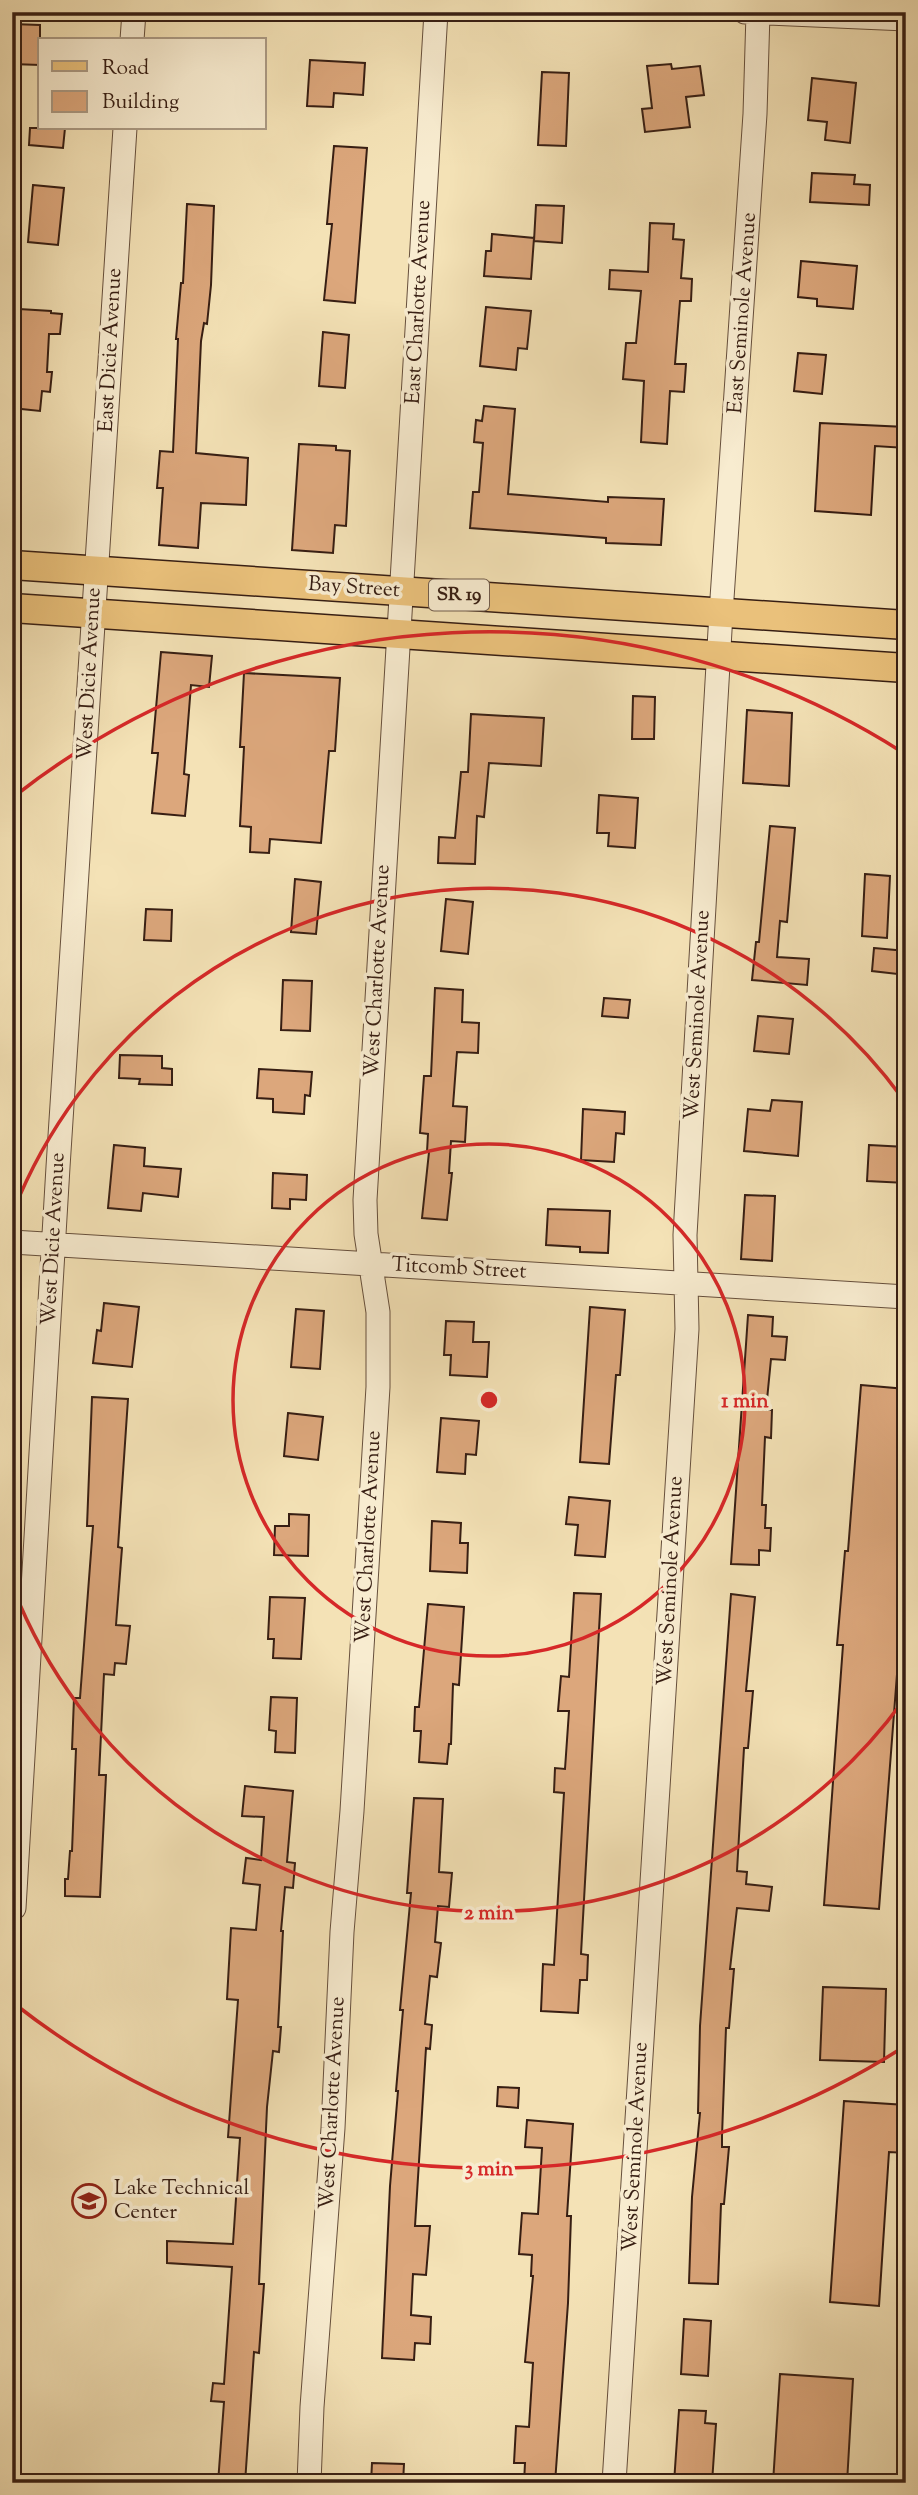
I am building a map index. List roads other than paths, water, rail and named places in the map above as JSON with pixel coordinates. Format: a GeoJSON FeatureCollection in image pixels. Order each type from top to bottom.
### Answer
{"type":"FeatureCollection","features":[{"type":"Feature","properties":{"kind":"main road","name":"Bay Street"},"geometry":{"type":"LineString","coordinates":[[12,565],[906,625]]}},
{"type":"Feature","properties":{"kind":"main road","name":"Bay Street"},"geometry":{"type":"LineString","coordinates":[[12,608],[399,634],[719,667],[906,667]]}},
{"type":"Feature","properties":{"kind":"street"},"geometry":{"type":"LineString","coordinates":[[132,38],[134,12]]}},
{"type":"Feature","properties":{"kind":"street","name":"East Charlotte Avenue"},"geometry":{"type":"LineString","coordinates":[[402,591],[436,12]]}},
{"type":"Feature","properties":{"kind":"street"},"geometry":{"type":"LineString","coordinates":[[745,12],[906,19]]}},
{"type":"Feature","properties":{"kind":"street","name":"East Seminole Avenue"},"geometry":{"type":"LineString","coordinates":[[719,667],[755,114],[758,13]]}},
{"type":"Feature","properties":{"kind":"street","name":"East Dicie Avenue"},"geometry":{"type":"LineString","coordinates":[[95,571],[108,411],[125,130]]}},
{"type":"Feature","properties":{"kind":"street","name":"West Dicie Avenue"},"geometry":{"type":"LineString","coordinates":[[14,1908],[95,571]]}},
{"type":"Feature","properties":{"kind":"street","name":"West Charlotte Avenue"},"geometry":{"type":"LineString","coordinates":[[309,2483],[378,1387],[378,1312],[366,1234],[365,1200],[402,591]]}},
{"type":"Feature","properties":{"kind":"street","name":"West Seminole Avenue"},"geometry":{"type":"LineString","coordinates":[[614,2483],[687,1329],[685,1221],[719,667]]}},
{"type":"Feature","properties":{"kind":"street","name":"Titcomb Street"},"geometry":{"type":"LineString","coordinates":[[12,1242],[906,1297]]}},
{"type":"Feature","properties":{"kind":"place","name":"Lake Technical Center"},"geometry":{"type":"Point","coordinates":[89,2201]}}]}
